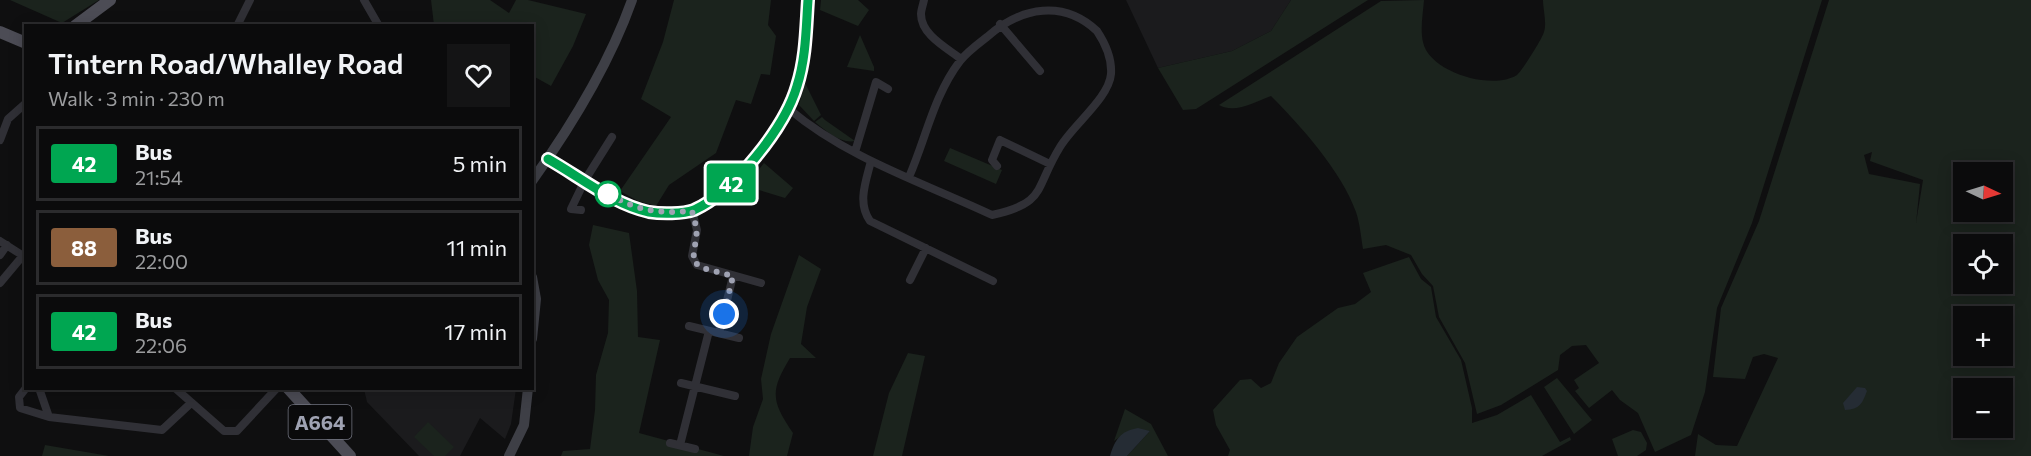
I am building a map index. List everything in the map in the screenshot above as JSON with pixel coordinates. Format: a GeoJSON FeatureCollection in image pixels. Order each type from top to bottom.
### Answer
{"type":"FeatureCollection","features":[{"type":"Feature","properties":{"kind":"main road"},"geometry":{"type":"LineString","coordinates":[[78,24],[110,0]]}},
{"type":"Feature","properties":{"kind":"main road"},"geometry":{"type":"LineString","coordinates":[[0,32],[24,47]]}},
{"type":"Feature","properties":{"kind":"main road","name":"A664"},"geometry":{"type":"LineString","coordinates":[[290,390],[350,456]]}},
{"type":"Feature","properties":{"kind":"street"},"geometry":{"type":"LineString","coordinates":[[238,24],[250,0]]}},
{"type":"Feature","properties":{"kind":"street"},"geometry":{"type":"LineString","coordinates":[[364,0],[379,24]]}},
{"type":"Feature","properties":{"kind":"street"},"geometry":{"type":"LineString","coordinates":[[534,178],[596,81],[620,33],[632,0]]}},
{"type":"Feature","properties":{"kind":"street"},"geometry":{"type":"LineString","coordinates":[[548,159],[631,206],[651,212],[692,211],[712,199],[730,183],[763,146],[789,109],[803,64],[808,0]]}},
{"type":"Feature","properties":{"kind":"street"},"geometry":{"type":"LineString","coordinates":[[924,0],[921,15],[926,28],[933,38],[961,59]]}},
{"type":"Feature","properties":{"kind":"street"},"geometry":{"type":"LineString","coordinates":[[789,109],[809,126],[871,161],[992,215],[1024,206],[1038,194],[1050,164],[1068,132],[1106,91],[1111,74],[1109,58],[1103,41],[1081,13],[1073,8],[1047,1],[1024,8],[1000,24],[961,59],[946,82],[909,177]]}},
{"type":"Feature","properties":{"kind":"street"},"geometry":{"type":"LineString","coordinates":[[1000,24],[1040,71]]}},
{"type":"Feature","properties":{"kind":"street"},"geometry":{"type":"LineString","coordinates":[[855,152],[876,82],[888,89]]}},
{"type":"Feature","properties":{"kind":"street"},"geometry":{"type":"LineString","coordinates":[[0,140],[8,119],[24,105]]}},
{"type":"Feature","properties":{"kind":"street"},"geometry":{"type":"LineString","coordinates":[[581,210],[571,209],[585,180],[612,137]]}},
{"type":"Feature","properties":{"kind":"street"},"geometry":{"type":"LineString","coordinates":[[997,166],[992,160],[1000,140],[1050,164]]}},
{"type":"Feature","properties":{"kind":"street"},"geometry":{"type":"LineString","coordinates":[[871,161],[863,194],[863,212],[870,221],[993,281]]}},
{"type":"Feature","properties":{"kind":"street"},"geometry":{"type":"LineString","coordinates":[[692,211],[697,230],[693,261],[702,268],[761,283]]}},
{"type":"Feature","properties":{"kind":"street"},"geometry":{"type":"LineString","coordinates":[[0,255],[4,243],[24,253],[0,283]]}},
{"type":"Feature","properties":{"kind":"street"},"geometry":{"type":"LineString","coordinates":[[910,280],[926,248]]}},
{"type":"Feature","properties":{"kind":"street"},"geometry":{"type":"LineString","coordinates":[[719,333],[733,276]]}},
{"type":"Feature","properties":{"kind":"street"},"geometry":{"type":"LineString","coordinates":[[534,288],[536,299],[534,319]]}},
{"type":"Feature","properties":{"kind":"street"},"geometry":{"type":"LineString","coordinates":[[689,326],[740,338]]}},
{"type":"Feature","properties":{"kind":"street"},"geometry":{"type":"LineString","coordinates":[[680,446],[709,331]]}},
{"type":"Feature","properties":{"kind":"street"},"geometry":{"type":"LineString","coordinates":[[681,382],[735,396]]}},
{"type":"Feature","properties":{"kind":"street"},"geometry":{"type":"LineString","coordinates":[[24,390],[19,397],[20,408],[49,417],[162,430],[191,403]]}},
{"type":"Feature","properties":{"kind":"street"},"geometry":{"type":"LineString","coordinates":[[40,390],[49,417]]}},
{"type":"Feature","properties":{"kind":"street"},"geometry":{"type":"LineString","coordinates":[[177,390],[224,432],[237,431],[275,390]]}},
{"type":"Feature","properties":{"kind":"street"},"geometry":{"type":"LineString","coordinates":[[509,456],[524,425],[528,390]]}},
{"type":"Feature","properties":{"kind":"street"},"geometry":{"type":"LineString","coordinates":[[670,443],[695,449]]}},
{"type":"Feature","properties":{"kind":"shaded area"},"geometry":{"type":"Polygon","coordinates":[[[10,0],[99,0],[62,23],[10,0]]]}},
{"type":"Feature","properties":{"kind":"shaded area"},"geometry":{"type":"Polygon","coordinates":[[[431,0],[490,0],[509,13],[516,0],[528,0],[586,14],[573,46],[551,86],[534,77],[534,24],[434,24],[431,0]]]}},
{"type":"Feature","properties":{"kind":"shaded area"},"geometry":{"type":"Polygon","coordinates":[[[674,0],[771,0],[768,25],[776,36],[770,75],[761,74],[751,104],[736,100],[716,153],[669,185],[656,206],[638,201],[620,191],[671,117],[641,99],[663,42],[674,0]]]}},
{"type":"Feature","properties":{"kind":"shaded area"},"geometry":{"type":"Polygon","coordinates":[[[821,0],[858,0],[869,10],[858,26],[820,10],[821,0]]]}},
{"type":"Feature","properties":{"kind":"shaded area"},"geometry":{"type":"Polygon","coordinates":[[[1126,0],[1291,0],[1271,31],[1232,51],[1158,68],[1126,0]]]}},
{"type":"Feature","properties":{"kind":"shaded area"},"geometry":{"type":"Polygon","coordinates":[[[1291,0],[1368,0],[1196,109],[1183,110],[1158,68],[1232,51],[1271,31],[1291,0]]]}},
{"type":"Feature","properties":{"kind":"shaded area"},"geometry":{"type":"Polygon","coordinates":[[[1424,0],[1422,32],[1428,53],[1449,70],[1478,80],[1493,81],[1517,75],[1532,55],[1545,28],[1543,0],[1822,0],[1752,223],[1717,308],[1705,392],[1691,435],[1655,452],[1638,413],[1620,400],[1612,390],[1589,408],[1575,391],[1579,388],[1574,380],[1599,363],[1586,345],[1572,346],[1560,355],[1558,370],[1501,405],[1477,414],[1465,363],[1439,317],[1433,286],[1422,274],[1411,255],[1386,245],[1363,249],[1356,212],[1341,181],[1307,135],[1271,96],[1238,108],[1219,105],[1381,1],[1424,0]]]}},
{"type":"Feature","properties":{"kind":"shaded area"},"geometry":{"type":"Polygon","coordinates":[[[1829,0],[2031,0],[2031,456],[1695,456],[1698,434],[1716,445],[1737,446],[1778,358],[1764,354],[1753,357],[1745,379],[1713,377],[1721,308],[1759,221],[1829,0]],[[1872,152],[1864,155],[1869,174],[1920,184],[1916,223],[1923,180],[1870,161],[1872,152]]]}},
{"type":"Feature","properties":{"kind":"shaded area"},"geometry":{"type":"Polygon","coordinates":[[[860,35],[874,67],[874,71],[847,67],[860,35]]]}},
{"type":"Feature","properties":{"kind":"shaded area"},"geometry":{"type":"Polygon","coordinates":[[[805,83],[821,115],[814,121],[799,105],[805,83]]]}},
{"type":"Feature","properties":{"kind":"shaded area"},"geometry":{"type":"Polygon","coordinates":[[[822,117],[855,141],[844,141],[829,133],[815,122],[822,117]]]}},
{"type":"Feature","properties":{"kind":"shaded area"},"geometry":{"type":"Polygon","coordinates":[[[950,148],[1002,170],[996,184],[944,161],[950,148]]]}},
{"type":"Feature","properties":{"kind":"shaded area"},"geometry":{"type":"Polygon","coordinates":[[[764,163],[793,188],[785,198],[746,186],[764,163]]]}},
{"type":"Feature","properties":{"kind":"shaded area"},"geometry":{"type":"Polygon","coordinates":[[[593,225],[629,233],[637,291],[638,337],[660,340],[639,433],[724,456],[561,456],[563,451],[590,449],[595,410],[596,375],[608,333],[609,300],[598,280],[589,245],[593,225]]]}},
{"type":"Feature","properties":{"kind":"shaded area"},"geometry":{"type":"Polygon","coordinates":[[[799,255],[821,269],[807,307],[801,344],[816,358],[790,358],[776,388],[780,412],[793,433],[787,456],[749,456],[753,427],[763,399],[761,379],[771,334],[799,255]]]}},
{"type":"Feature","properties":{"kind":"shaded area"},"geometry":{"type":"Polygon","coordinates":[[[1409,257],[1421,279],[1431,287],[1436,317],[1461,360],[1472,408],[1472,423],[1497,415],[1531,395],[1560,442],[1570,437],[1571,440],[1542,456],[1228,456],[1230,450],[1216,425],[1213,410],[1240,380],[1251,379],[1261,388],[1271,383],[1279,363],[1297,337],[1338,308],[1355,304],[1371,292],[1363,273],[1409,257]]]}},
{"type":"Feature","properties":{"kind":"shaded area"},"geometry":{"type":"Polygon","coordinates":[[[908,353],[925,356],[902,456],[873,456],[889,393],[908,353]]]}},
{"type":"Feature","properties":{"kind":"shaded area"},"geometry":{"type":"Polygon","coordinates":[[[1557,378],[1592,420],[1574,434],[1544,387],[1557,378]]]}},
{"type":"Feature","properties":{"kind":"shaded area"},"geometry":{"type":"Polygon","coordinates":[[[1857,387],[1865,388],[1867,391],[1864,399],[1857,407],[1845,410],[1843,403],[1857,387]]]}},
{"type":"Feature","properties":{"kind":"shaded area"},"geometry":{"type":"Polygon","coordinates":[[[364,390],[516,390],[511,424],[505,439],[480,418],[460,456],[419,456],[367,402],[364,390]]]}},
{"type":"Feature","properties":{"kind":"shaded area"},"geometry":{"type":"Polygon","coordinates":[[[1125,409],[1151,424],[1168,456],[1127,456],[1150,431],[1130,430],[1114,441],[1125,409]]]}},
{"type":"Feature","properties":{"kind":"shaded area"},"geometry":{"type":"Polygon","coordinates":[[[428,422],[454,447],[445,456],[434,456],[414,437],[428,422]]]}},
{"type":"Feature","properties":{"kind":"shaded area"},"geometry":{"type":"Polygon","coordinates":[[[1138,428],[1150,431],[1127,456],[1110,456],[1119,437],[1127,431],[1138,428]]]}},
{"type":"Feature","properties":{"kind":"shaded area"},"geometry":{"type":"Polygon","coordinates":[[[1633,430],[1641,432],[1647,443],[1646,450],[1637,456],[1618,456],[1612,439],[1633,430]]]}},
{"type":"Feature","properties":{"kind":"shaded area"},"geometry":{"type":"Polygon","coordinates":[[[45,445],[109,456],[42,456],[45,445]]]}},
{"type":"Feature","properties":{"kind":"bus line","name":"42"},"geometry":{"type":"LineString","coordinates":[[548,159],[616,199],[651,212],[692,211],[712,199],[756,155],[789,109],[803,64],[808,0]]}},
{"type":"Feature","properties":{"kind":"route"},"geometry":{"type":"LineString","coordinates":[[608,194],[600,189],[631,206],[651,212],[692,211],[697,230],[693,261],[702,268],[733,276],[724,314]]}}]}
